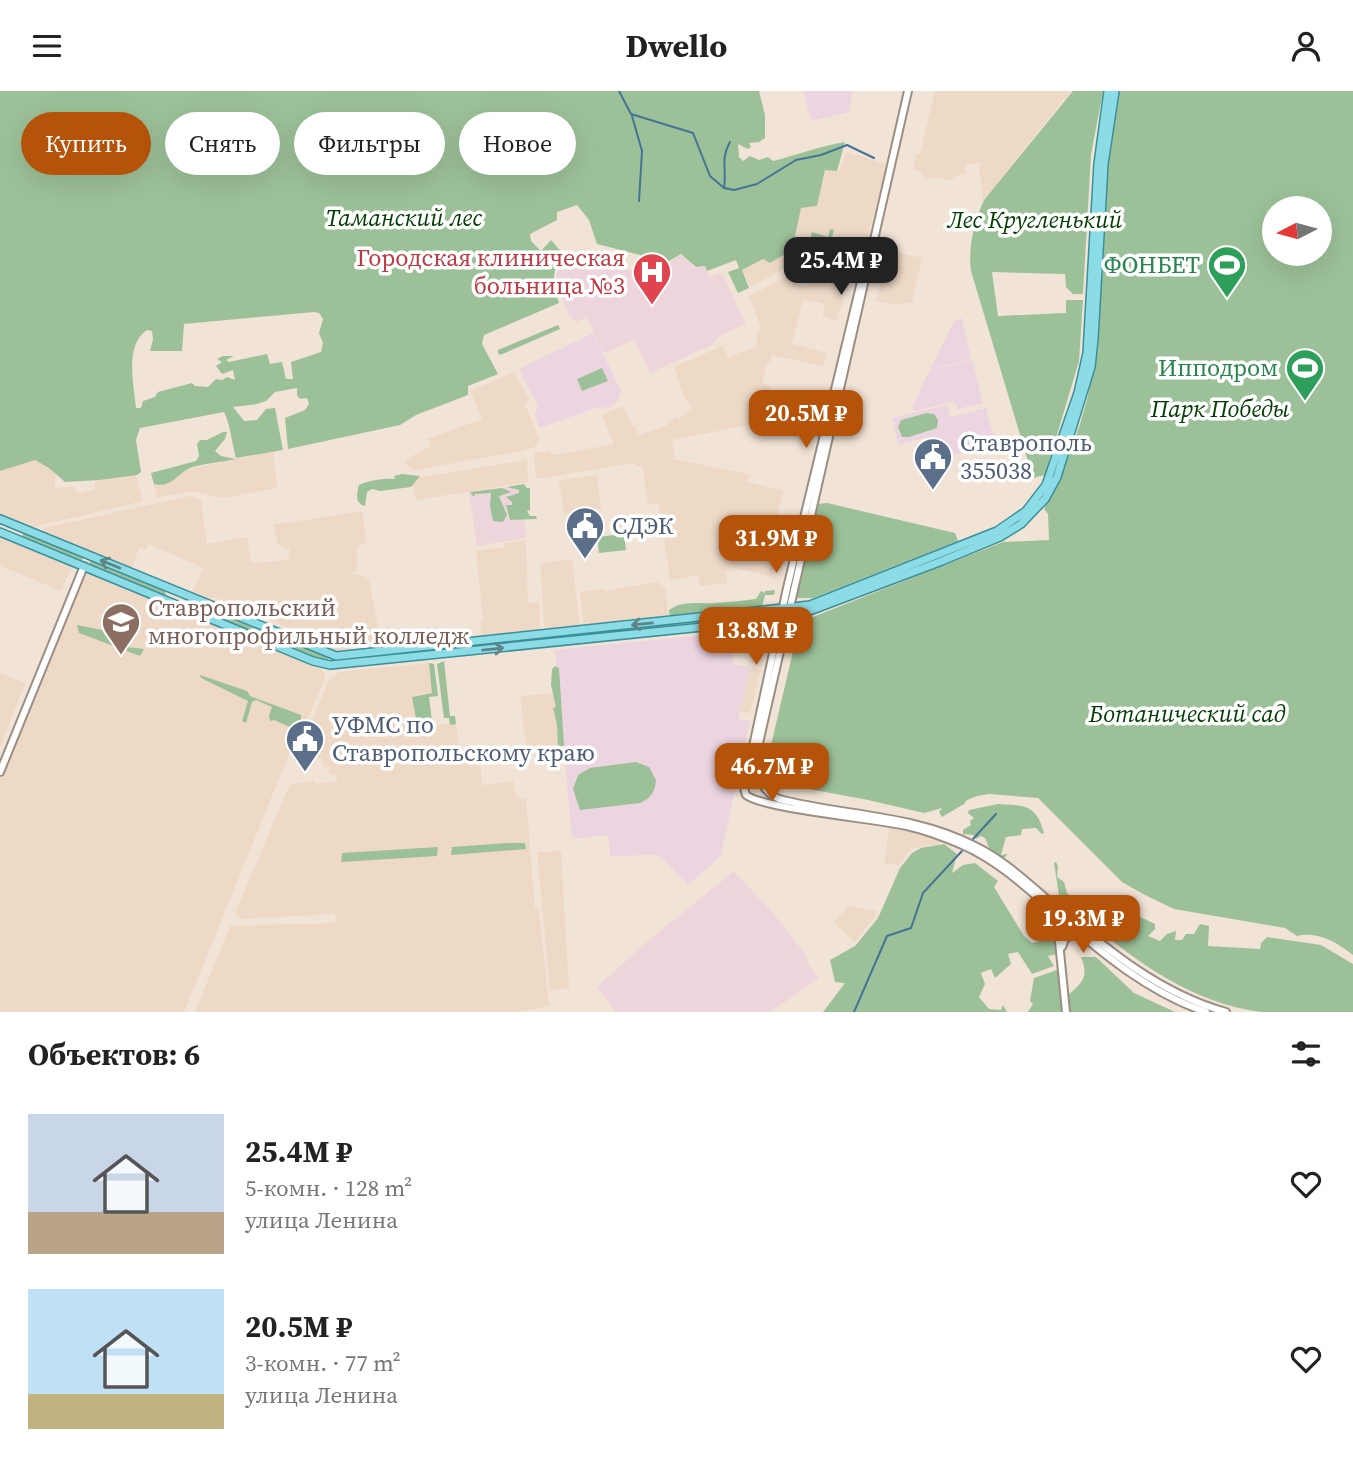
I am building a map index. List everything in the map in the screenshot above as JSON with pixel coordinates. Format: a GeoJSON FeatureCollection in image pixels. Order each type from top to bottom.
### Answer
{"type":"FeatureCollection","features":[{"type":"Feature","properties":{"kind":"main road"},"geometry":{"type":"LineString","coordinates":[[754,799],[762,793],[756,764],[757,752],[786,609],[863,294],[871,245],[908,91]]}},
{"type":"Feature","properties":{"kind":"main road"},"geometry":{"type":"LineString","coordinates":[[0,532],[313,661],[330,665],[784,619],[1011,531],[1037,508],[1051,488],[1084,395],[1092,361],[1101,164],[1108,91]]}},
{"type":"Feature","properties":{"kind":"main road"},"geometry":{"type":"LineString","coordinates":[[1101,164],[1115,91]]}},
{"type":"Feature","properties":{"kind":"main road"},"geometry":{"type":"LineString","coordinates":[[0,519],[332,655],[385,653],[786,609],[810,605],[896,575]]}},
{"type":"Feature","properties":{"kind":"main road"},"geometry":{"type":"LineString","coordinates":[[18,539],[25,529]]}},
{"type":"Feature","properties":{"kind":"main road"},"geometry":{"type":"LineString","coordinates":[[0,772],[89,556]]}},
{"type":"Feature","properties":{"kind":"main road"},"geometry":{"type":"LineString","coordinates":[[168,602],[173,590]]}},
{"type":"Feature","properties":{"kind":"main road"},"geometry":{"type":"LineString","coordinates":[[219,622],[224,611]]}},
{"type":"Feature","properties":{"kind":"main road"},"geometry":{"type":"LineString","coordinates":[[784,619],[745,784],[746,795],[754,799],[906,825],[939,835],[982,855],[1162,986],[1196,1003],[1226,1012]]}},
{"type":"Feature","properties":{"kind":"main road"},"geometry":{"type":"LineString","coordinates":[[330,665],[332,655]]}},
{"type":"Feature","properties":{"kind":"main road"},"geometry":{"type":"LineString","coordinates":[[745,784],[750,780],[761,784],[773,796],[787,801],[909,821],[977,847],[1004,864],[1107,954],[1158,991],[1206,1012]]}},
{"type":"Feature","properties":{"kind":"main road"},"geometry":{"type":"LineString","coordinates":[[1056,910],[1066,1012]]}},
{"type":"Feature","properties":{"kind":"main road"},"geometry":{"type":"LineString","coordinates":[[1061,960],[1065,939],[1075,935],[1107,954]]}},
{"type":"Feature","properties":{"kind":"shaded area"},"geometry":{"type":"Polygon","coordinates":[[[803,91],[853,91],[849,112],[811,121],[803,91]]]}},
{"type":"Feature","properties":{"kind":"shaded area"},"geometry":{"type":"Polygon","coordinates":[[[935,91],[1071,91],[983,200],[979,167],[982,162],[965,165],[966,174],[951,180],[925,179],[921,172],[913,170],[916,154],[920,154],[935,91]]]}},
{"type":"Feature","properties":{"kind":"shaded area"},"geometry":{"type":"Polygon","coordinates":[[[846,152],[887,164],[862,258],[856,259],[821,249],[750,287],[742,270],[763,259],[770,263],[792,250],[801,208],[817,206],[826,170],[839,171],[846,152]]]}},
{"type":"Feature","properties":{"kind":"shaded area"},"geometry":{"type":"Polygon","coordinates":[[[888,250],[922,258],[912,303],[876,301],[888,250]]]}},
{"type":"Feature","properties":{"kind":"shaded area","name":"Городская клиническая больница №3"},"geometry":{"type":"Polygon","coordinates":[[[581,251],[638,273],[641,278],[681,255],[695,268],[705,266],[710,277],[722,273],[746,324],[718,337],[712,345],[650,373],[634,340],[606,353],[587,318],[576,322],[569,315],[556,284],[557,269],[581,251]]]}},
{"type":"Feature","properties":{"kind":"shaded area"},"geometry":{"type":"Polygon","coordinates":[[[825,256],[852,263],[837,321],[823,317],[825,304],[803,299],[792,343],[788,343],[827,353],[823,366],[772,355],[770,363],[767,362],[762,384],[770,386],[770,389],[815,400],[808,430],[769,421],[672,440],[673,459],[749,474],[747,482],[783,491],[777,518],[787,521],[772,577],[731,567],[730,570],[726,569],[727,583],[700,586],[698,575],[670,580],[659,504],[648,504],[642,466],[633,463],[536,479],[534,453],[549,451],[553,455],[614,444],[602,415],[624,406],[639,435],[668,425],[668,422],[677,417],[679,419],[692,408],[683,395],[674,367],[723,346],[728,357],[755,347],[757,333],[761,328],[749,296],[800,269],[796,284],[806,286],[806,283],[802,282],[802,268],[825,256]]]}},
{"type":"Feature","properties":{"kind":"shaded area"},"geometry":{"type":"Polygon","coordinates":[[[962,318],[971,359],[930,370],[954,321],[962,318]]]}},
{"type":"Feature","properties":{"kind":"shaded area"},"geometry":{"type":"Polygon","coordinates":[[[593,333],[621,391],[617,401],[611,407],[596,408],[539,428],[535,415],[538,406],[519,369],[593,333]]]}},
{"type":"Feature","properties":{"kind":"shaded area"},"geometry":{"type":"Polygon","coordinates":[[[972,360],[983,403],[958,409],[954,401],[915,411],[912,407],[929,371],[972,360]]]}},
{"type":"Feature","properties":{"kind":"shaded area"},"geometry":{"type":"Polygon","coordinates":[[[514,372],[530,401],[525,404],[539,439],[535,447],[414,470],[408,467],[405,460],[431,446],[427,439],[482,419],[470,391],[514,372]]]}},
{"type":"Feature","properties":{"kind":"shaded area"},"geometry":{"type":"Polygon","coordinates":[[[947,405],[950,417],[986,408],[996,444],[952,455],[953,450],[927,445],[925,438],[898,445],[892,418],[947,405]]]}},
{"type":"Feature","properties":{"kind":"shaded area"},"geometry":{"type":"Polygon","coordinates":[[[273,451],[277,488],[223,498],[191,491],[157,498],[152,477],[273,451]]]}},
{"type":"Feature","properties":{"kind":"shaded area"},"geometry":{"type":"Polygon","coordinates":[[[37,454],[58,462],[54,489],[73,486],[77,493],[95,489],[95,480],[135,472],[143,501],[29,528],[0,517],[0,468],[37,454]]]}},
{"type":"Feature","properties":{"kind":"shaded area"},"geometry":{"type":"Polygon","coordinates":[[[527,460],[528,482],[416,500],[411,479],[527,460]]]}},
{"type":"Feature","properties":{"kind":"shaded area"},"geometry":{"type":"Polygon","coordinates":[[[597,475],[601,509],[564,514],[559,480],[597,475]]]}},
{"type":"Feature","properties":{"kind":"shaded area"},"geometry":{"type":"Polygon","coordinates":[[[521,485],[526,538],[477,546],[469,493],[521,485]]]}},
{"type":"Feature","properties":{"kind":"shaded area"},"geometry":{"type":"Polygon","coordinates":[[[190,496],[201,499],[207,544],[247,537],[251,562],[256,563],[288,560],[290,550],[278,545],[273,525],[362,511],[367,543],[357,546],[357,571],[352,573],[369,578],[381,645],[335,650],[213,597],[210,603],[190,594],[203,568],[149,544],[146,550],[139,548],[131,570],[43,532],[44,528],[190,496]]]}},
{"type":"Feature","properties":{"kind":"shaded area"},"geometry":{"type":"Polygon","coordinates":[[[0,534],[73,564],[61,591],[0,566],[0,534]]]}},
{"type":"Feature","properties":{"kind":"shaded area"},"geometry":{"type":"Polygon","coordinates":[[[526,540],[528,603],[539,603],[540,631],[482,640],[480,622],[483,621],[476,551],[504,547],[505,543],[526,540]]]}},
{"type":"Feature","properties":{"kind":"shaded area"},"geometry":{"type":"Polygon","coordinates":[[[572,559],[580,628],[545,632],[540,563],[572,559]]]}},
{"type":"Feature","properties":{"kind":"shaded area"},"geometry":{"type":"Polygon","coordinates":[[[84,574],[91,574],[320,668],[325,674],[293,753],[290,752],[184,1012],[0,1012],[0,778],[84,574]]]}},
{"type":"Feature","properties":{"kind":"shaded area"},"geometry":{"type":"Polygon","coordinates":[[[657,582],[665,587],[668,620],[584,630],[580,592],[604,588],[605,591],[657,582]]]}},
{"type":"Feature","properties":{"kind":"shaded area"},"geometry":{"type":"Polygon","coordinates":[[[732,632],[733,664],[750,667],[738,720],[750,720],[721,856],[688,885],[659,855],[610,856],[608,835],[572,839],[555,650],[732,632]]]}},
{"type":"Feature","properties":{"kind":"shaded area"},"geometry":{"type":"Polygon","coordinates":[[[429,663],[433,693],[413,695],[417,727],[456,723],[460,753],[479,751],[482,785],[513,781],[517,799],[526,798],[535,907],[539,910],[549,1006],[519,1012],[195,1012],[230,926],[336,923],[335,914],[242,919],[235,913],[290,784],[337,781],[336,774],[330,775],[329,767],[323,767],[322,758],[295,761],[329,680],[339,672],[429,663]]]}},
{"type":"Feature","properties":{"kind":"shaded area"},"geometry":{"type":"Polygon","coordinates":[[[750,667],[761,670],[750,713],[740,712],[750,667]]]}},
{"type":"Feature","properties":{"kind":"shaded area"},"geometry":{"type":"Polygon","coordinates":[[[0,673],[25,683],[0,748],[0,673]]]}},
{"type":"Feature","properties":{"kind":"shaded area"},"geometry":{"type":"Polygon","coordinates":[[[555,693],[561,748],[527,753],[520,696],[555,693]]]}},
{"type":"Feature","properties":{"kind":"shaded area"},"geometry":{"type":"Polygon","coordinates":[[[890,824],[942,838],[940,844],[911,849],[899,865],[884,863],[890,824]]]}},
{"type":"Feature","properties":{"kind":"shaded area"},"geometry":{"type":"Polygon","coordinates":[[[561,851],[569,988],[550,991],[537,852],[561,851]]]}},
{"type":"Feature","properties":{"kind":"shaded area"},"geometry":{"type":"Polygon","coordinates":[[[734,871],[774,914],[806,955],[808,964],[819,978],[770,1012],[616,1012],[597,987],[643,945],[734,871]]]}},
{"type":"Feature","properties":{"kind":"shaded area"},"geometry":{"type":"Polygon","coordinates":[[[848,906],[877,911],[855,942],[834,922],[848,906]]]}},
{"type":"Feature","properties":{"kind":"green space","name":"Таманский лес"},"geometry":{"type":"Polygon","coordinates":[[[0,91],[759,91],[765,115],[765,138],[749,143],[751,147],[748,149],[738,144],[739,157],[743,161],[750,156],[759,160],[768,157],[773,161],[845,142],[837,171],[825,170],[817,206],[801,208],[792,250],[770,263],[763,259],[742,270],[749,288],[738,293],[728,272],[739,268],[736,260],[707,271],[705,266],[696,267],[681,254],[650,272],[640,255],[597,244],[589,220],[577,205],[557,212],[557,220],[530,234],[531,241],[541,251],[551,240],[565,256],[556,262],[553,284],[559,303],[484,335],[482,344],[498,374],[468,386],[468,395],[416,415],[400,425],[288,449],[285,418],[305,410],[309,404],[307,398],[300,399],[297,395],[297,388],[275,392],[266,401],[257,404],[233,407],[244,421],[257,420],[266,409],[275,408],[283,450],[236,458],[224,412],[140,428],[136,440],[141,472],[137,475],[65,482],[35,460],[0,471],[0,91]],[[314,312],[184,324],[182,351],[150,351],[152,331],[147,330],[135,345],[133,355],[136,408],[141,408],[143,401],[155,397],[158,392],[192,383],[195,386],[208,387],[216,379],[227,377],[235,380],[233,370],[222,374],[216,366],[222,362],[217,359],[223,356],[234,356],[226,360],[229,362],[267,354],[270,364],[282,362],[286,379],[293,379],[291,362],[321,352],[323,343],[319,333],[323,319],[319,313],[314,312]]]}},
{"type":"Feature","properties":{"kind":"green space","name":"Лес Кругленький"},"geometry":{"type":"Polygon","coordinates":[[[1073,91],[1103,91],[1091,155],[1083,294],[1073,294],[1066,287],[1065,274],[992,272],[998,316],[1066,313],[1066,300],[1083,300],[1079,361],[1045,475],[1033,478],[971,271],[971,244],[984,200],[1073,91]]]}},
{"type":"Feature","properties":{"kind":"green space"},"geometry":{"type":"Polygon","coordinates":[[[1118,91],[1353,91],[1353,955],[1319,936],[1297,936],[1285,928],[1174,909],[1143,894],[1122,882],[1038,798],[989,794],[977,796],[942,817],[939,812],[942,808],[924,813],[788,785],[774,777],[767,762],[800,622],[1003,542],[1049,540],[1048,514],[1044,509],[1076,435],[1088,396],[1095,357],[1110,137],[1118,91]]]}},
{"type":"Feature","properties":{"kind":"green space"},"geometry":{"type":"Polygon","coordinates":[[[830,229],[834,230],[831,241],[835,250],[821,246],[806,255],[812,232],[828,237],[830,229]]]}},
{"type":"Feature","properties":{"kind":"green space"},"geometry":{"type":"Polygon","coordinates":[[[558,325],[560,329],[500,355],[498,353],[498,350],[558,325]]]}},
{"type":"Feature","properties":{"kind":"green space"},"geometry":{"type":"Polygon","coordinates":[[[602,368],[608,381],[582,391],[577,379],[602,368]]]}},
{"type":"Feature","properties":{"kind":"green space"},"geometry":{"type":"Polygon","coordinates":[[[927,413],[934,414],[938,420],[937,428],[902,437],[898,427],[901,420],[927,413]]]}},
{"type":"Feature","properties":{"kind":"green space"},"geometry":{"type":"Polygon","coordinates":[[[227,432],[225,439],[215,451],[221,456],[236,459],[196,466],[168,483],[154,484],[151,473],[196,461],[199,456],[197,444],[200,440],[207,440],[227,432]]]}},
{"type":"Feature","properties":{"kind":"green space"},"geometry":{"type":"Polygon","coordinates":[[[394,476],[420,476],[411,487],[380,491],[372,489],[367,492],[365,506],[359,503],[359,485],[376,480],[395,479],[394,476]]]}},
{"type":"Feature","properties":{"kind":"green space"},"geometry":{"type":"Polygon","coordinates":[[[524,484],[530,488],[530,510],[527,511],[537,519],[510,520],[506,505],[512,505],[512,502],[506,497],[519,493],[519,490],[507,487],[524,484]]]}},
{"type":"Feature","properties":{"kind":"green space"},"geometry":{"type":"Polygon","coordinates":[[[502,488],[511,492],[499,496],[507,515],[503,522],[493,521],[491,493],[475,494],[474,497],[470,492],[502,488]]]}},
{"type":"Feature","properties":{"kind":"green space"},"geometry":{"type":"Polygon","coordinates":[[[827,503],[955,533],[958,541],[813,598],[798,598],[795,595],[817,504],[827,503]]]}},
{"type":"Feature","properties":{"kind":"green space"},"geometry":{"type":"Polygon","coordinates":[[[27,533],[82,556],[83,561],[22,538],[23,534],[27,533]]]}},
{"type":"Feature","properties":{"kind":"green space"},"geometry":{"type":"Polygon","coordinates":[[[624,534],[626,550],[599,553],[597,537],[624,534]]]}},
{"type":"Feature","properties":{"kind":"green space"},"geometry":{"type":"Polygon","coordinates":[[[94,560],[164,589],[166,595],[89,565],[90,561],[94,560]]]}},
{"type":"Feature","properties":{"kind":"green space"},"geometry":{"type":"Polygon","coordinates":[[[775,590],[774,595],[765,595],[761,610],[670,620],[669,610],[680,605],[756,599],[761,591],[765,593],[775,590]]]}},
{"type":"Feature","properties":{"kind":"green space"},"geometry":{"type":"Polygon","coordinates":[[[772,613],[772,617],[390,656],[392,653],[772,613]]]}},
{"type":"Feature","properties":{"kind":"green space"},"geometry":{"type":"Polygon","coordinates":[[[225,616],[327,656],[329,661],[325,662],[224,622],[225,616]]]}},
{"type":"Feature","properties":{"kind":"green space"},"geometry":{"type":"Polygon","coordinates":[[[77,625],[102,630],[126,641],[127,647],[144,649],[140,656],[79,633],[77,625]]]}},
{"type":"Feature","properties":{"kind":"green space"},"geometry":{"type":"Polygon","coordinates":[[[444,661],[450,716],[455,716],[456,724],[450,725],[449,718],[444,718],[437,664],[444,661]]]}},
{"type":"Feature","properties":{"kind":"green space"},"geometry":{"type":"Polygon","coordinates":[[[429,663],[434,664],[438,696],[429,697],[432,721],[417,724],[412,697],[432,693],[429,663]]]}},
{"type":"Feature","properties":{"kind":"green space"},"geometry":{"type":"Polygon","coordinates":[[[555,666],[559,668],[564,745],[558,749],[553,708],[556,707],[551,685],[552,669],[555,666]]]}},
{"type":"Feature","properties":{"kind":"green space"},"geometry":{"type":"Polygon","coordinates":[[[200,675],[247,691],[250,696],[301,715],[301,722],[292,728],[274,720],[270,721],[272,707],[256,700],[252,702],[246,723],[242,721],[248,701],[201,678],[200,675]]]}},
{"type":"Feature","properties":{"kind":"green space"},"geometry":{"type":"Polygon","coordinates":[[[636,762],[649,767],[656,780],[652,794],[647,799],[640,803],[580,810],[573,789],[578,775],[590,768],[636,762]]]}},
{"type":"Feature","properties":{"kind":"green space"},"geometry":{"type":"Polygon","coordinates":[[[998,804],[1028,808],[1037,817],[1044,833],[1036,828],[1022,829],[1021,835],[1006,837],[1001,855],[1008,854],[1004,858],[990,850],[985,838],[981,836],[976,839],[973,835],[963,834],[963,830],[971,825],[970,821],[974,818],[968,813],[969,810],[998,804]]]}},
{"type":"Feature","properties":{"kind":"green space"},"geometry":{"type":"Polygon","coordinates":[[[525,843],[526,849],[451,855],[452,847],[525,843]]]}},
{"type":"Feature","properties":{"kind":"green space"},"geometry":{"type":"Polygon","coordinates":[[[944,844],[957,854],[952,873],[963,865],[975,863],[998,881],[994,887],[1024,936],[1032,943],[1044,940],[1043,923],[1054,919],[1058,954],[1048,956],[1054,966],[1032,974],[1018,952],[1008,954],[1011,964],[995,978],[991,969],[981,973],[985,984],[979,997],[989,1009],[1001,1010],[1003,1005],[1007,1012],[823,1012],[845,983],[835,982],[830,960],[855,946],[878,918],[900,868],[912,853],[921,848],[944,844]]]}},
{"type":"Feature","properties":{"kind":"green space"},"geometry":{"type":"Polygon","coordinates":[[[438,847],[437,856],[341,862],[342,853],[438,847]]]}},
{"type":"Feature","properties":{"kind":"green space"},"geometry":{"type":"Polygon","coordinates":[[[1056,862],[1057,877],[1064,882],[1067,893],[1090,913],[1088,918],[1060,902],[1054,863],[1056,862]]]}},
{"type":"Feature","properties":{"kind":"green space"},"geometry":{"type":"Polygon","coordinates":[[[1116,907],[1132,913],[1155,924],[1155,929],[1148,936],[1160,941],[1167,934],[1176,931],[1175,940],[1182,940],[1186,934],[1194,934],[1200,924],[1209,926],[1208,946],[1260,949],[1261,943],[1267,937],[1321,945],[1353,964],[1353,1012],[1261,1012],[1237,1008],[1190,991],[1147,966],[1087,920],[1095,910],[1108,911],[1116,907]]]}},
{"type":"Feature","properties":{"kind":"green space"},"geometry":{"type":"Polygon","coordinates":[[[1081,957],[1096,957],[1134,993],[1175,1012],[1028,1012],[1033,1004],[1030,1001],[1034,978],[1057,970],[1068,995],[1083,979],[1081,957]]]}},
{"type":"Feature","properties":{"kind":"waterway"},"geometry":{"type":"LineString","coordinates":[[619,91],[631,114],[693,133],[710,176],[724,188],[734,190],[757,184],[796,160],[821,155],[847,145],[874,158]]}},
{"type":"Feature","properties":{"kind":"waterway"},"geometry":{"type":"LineString","coordinates":[[632,116],[642,151],[639,201]]}},
{"type":"Feature","properties":{"kind":"waterway"},"geometry":{"type":"LineString","coordinates":[[724,188],[724,159],[730,142]]}},
{"type":"Feature","properties":{"kind":"waterway"},"geometry":{"type":"LineString","coordinates":[[973,839],[996,814]]}},
{"type":"Feature","properties":{"kind":"waterway"},"geometry":{"type":"LineString","coordinates":[[854,1012],[887,936],[911,928],[923,893],[962,851]]}},
{"type":"Feature","properties":{"kind":"place","name":"ФОНБЕТ"},"geometry":{"type":"Point","coordinates":[1227,299]}},
{"type":"Feature","properties":{"kind":"place","name":"Городская клиническая больница №3"},"geometry":{"type":"Point","coordinates":[652,306]}},
{"type":"Feature","properties":{"kind":"place","name":"Ипподром"},"geometry":{"type":"Point","coordinates":[1305,402]}},
{"type":"Feature","properties":{"kind":"place","name":"Ставрополь 355038"},"geometry":{"type":"Point","coordinates":[933,491]}},
{"type":"Feature","properties":{"kind":"place","name":"СДЭК"},"geometry":{"type":"Point","coordinates":[585,560]}},
{"type":"Feature","properties":{"kind":"place","name":"Ставропольский многопрофильный колледж"},"geometry":{"type":"Point","coordinates":[121,656]}},
{"type":"Feature","properties":{"kind":"place","name":"УФМС по Ставропольскому краю"},"geometry":{"type":"Point","coordinates":[305,773]}},
{"type":"Feature","properties":{"kind":"park label","name":"Парк Победы"},"geometry":{"type":"Point","coordinates":[1220,409]}},
{"type":"Feature","properties":{"kind":"park label","name":"Ботанический сад"},"geometry":{"type":"Point","coordinates":[1187,714]}}]}
